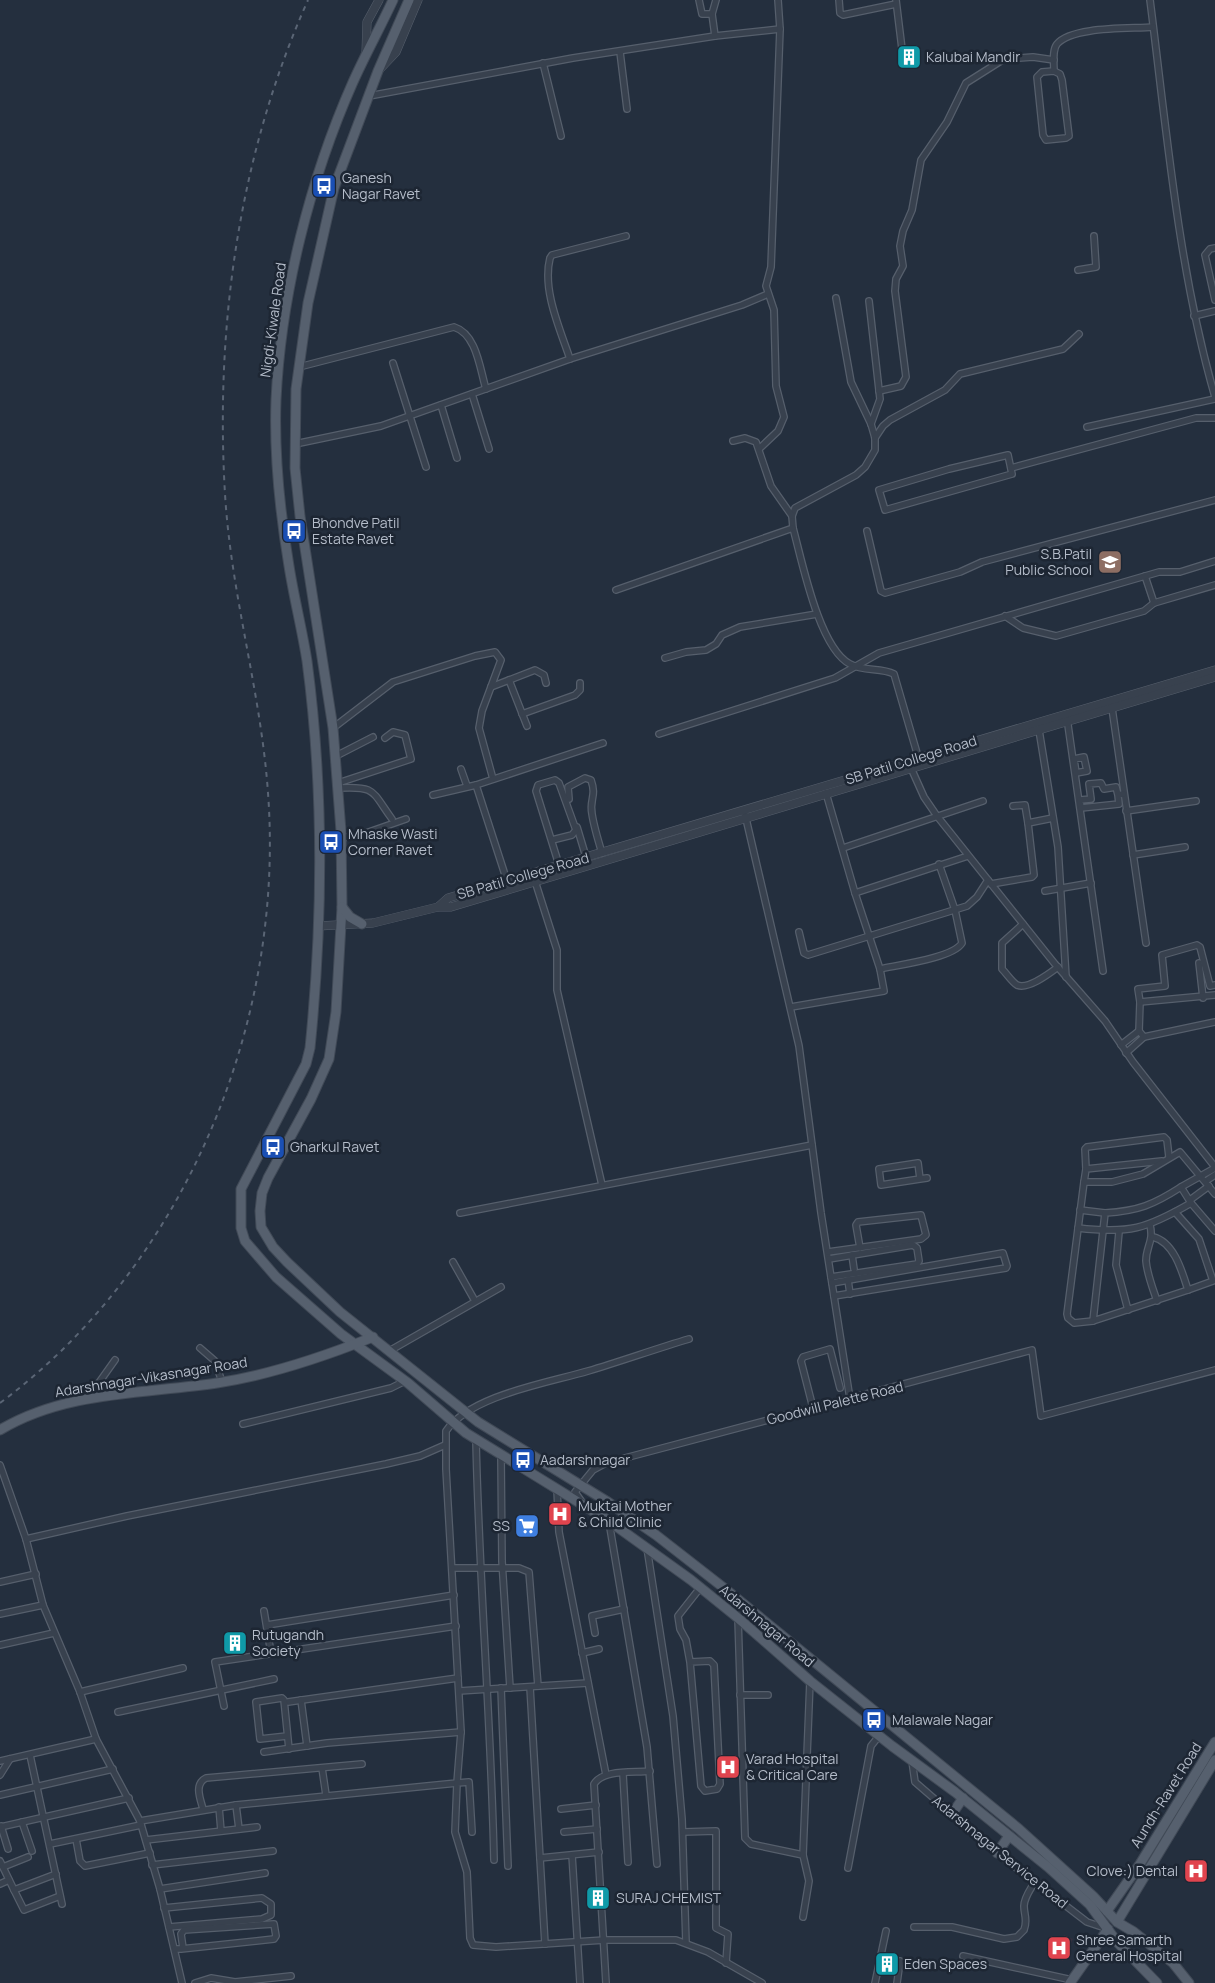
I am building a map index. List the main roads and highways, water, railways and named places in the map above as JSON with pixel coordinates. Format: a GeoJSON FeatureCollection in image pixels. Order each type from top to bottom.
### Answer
{"type":"FeatureCollection","features":[{"type":"Feature","properties":{"kind":"main road","name":"Nigdi-Kiwale Road"},"geometry":{"type":"LineString","coordinates":[[354,1344],[276,1277],[248,1246],[241,1228],[241,1189],[306,1064],[310,1048],[321,881],[318,778],[306,659],[289,567],[280,498],[276,437],[278,369],[295,258],[324,160],[353,82],[393,0]]}},
{"type":"Feature","properties":{"kind":"main road","name":"Adarshnagar Road"},"geometry":{"type":"LineString","coordinates":[[408,0],[378,71],[334,188],[316,263],[299,367],[294,416],[299,506],[336,756],[342,838],[342,926],[336,1012],[329,1059],[311,1098],[268,1178],[262,1193],[261,1227],[282,1257],[322,1296],[391,1350],[466,1413],[571,1478],[656,1535],[746,1606],[1019,1830],[1117,1922],[1134,1932],[1173,1963],[1188,1983]]}},
{"type":"Feature","properties":{"kind":"main road"},"geometry":{"type":"LineString","coordinates":[[342,907],[350,917],[362,924]]}},
{"type":"Feature","properties":{"kind":"main road","name":"Adarshnagar-Vikasnagar Road"},"geometry":{"type":"LineString","coordinates":[[0,1430],[42,1409],[88,1398],[222,1382],[287,1367],[373,1337]]}},
{"type":"Feature","properties":{"kind":"main road","name":"Adarshnagar Road"},"geometry":{"type":"LineString","coordinates":[[354,1344],[390,1369],[454,1424],[476,1440],[609,1522],[647,1548],[738,1618],[810,1681],[963,1798],[1040,1861],[1090,1905],[1108,1929],[1157,1983]]}},
{"type":"Feature","properties":{"kind":"main road","name":"Aundh-Ravet Road"},"geometry":{"type":"LineString","coordinates":[[1107,1911],[1140,1864],[1215,1742]]}},
{"type":"Feature","properties":{"kind":"main road","name":"Aundh-Ravet Road"},"geometry":{"type":"LineString","coordinates":[[1117,1922],[1215,1760]]}},
{"type":"Feature","properties":{"kind":"main road"},"geometry":{"type":"LineString","coordinates":[[952,1814],[963,1798]]}},
{"type":"Feature","properties":{"kind":"main road"},"geometry":{"type":"LineString","coordinates":[[997,1854],[1009,1836]]}},
{"type":"Feature","properties":{"kind":"main road"},"geometry":{"type":"LineString","coordinates":[[1071,1981],[1108,1929]]}},
{"type":"Feature","properties":{"kind":"railway"},"geometry":{"type":"LineString","coordinates":[[0,1403],[66,1347],[123,1282],[171,1209],[210,1132],[240,1050],[259,965],[269,879],[268,793],[259,718],[228,532],[223,431],[224,368],[229,304],[237,242],[249,180],[265,119],[284,59],[308,0]]}},
{"type":"Feature","properties":{"kind":"place","name":"Kalubai Mandir"},"geometry":{"type":"Point","coordinates":[909,57]}},
{"type":"Feature","properties":{"kind":"place","name":"Ganesh Nagar Ravet"},"geometry":{"type":"Point","coordinates":[324,186]}},
{"type":"Feature","properties":{"kind":"place","name":"Bhondve Patil Estate Ravet"},"geometry":{"type":"Point","coordinates":[294,531]}},
{"type":"Feature","properties":{"kind":"place","name":"S.B.Patil Public School"},"geometry":{"type":"Point","coordinates":[1110,562]}},
{"type":"Feature","properties":{"kind":"place","name":"Mhaske Wasti Corner Ravet"},"geometry":{"type":"Point","coordinates":[331,842]}},
{"type":"Feature","properties":{"kind":"place","name":"Gharkul Ravet"},"geometry":{"type":"Point","coordinates":[273,1147]}},
{"type":"Feature","properties":{"kind":"place","name":"Aadarshnagar"},"geometry":{"type":"Point","coordinates":[523,1460]}},
{"type":"Feature","properties":{"kind":"place","name":"Muktai Mother & Child Clinic"},"geometry":{"type":"Point","coordinates":[560,1514]}},
{"type":"Feature","properties":{"kind":"place","name":"SS"},"geometry":{"type":"Point","coordinates":[527,1526]}},
{"type":"Feature","properties":{"kind":"place","name":"Rutugandh Society"},"geometry":{"type":"Point","coordinates":[235,1643]}},
{"type":"Feature","properties":{"kind":"place","name":"Malawale Nagar"},"geometry":{"type":"Point","coordinates":[874,1720]}},
{"type":"Feature","properties":{"kind":"place","name":"Varad Hospital & Critical Care"},"geometry":{"type":"Point","coordinates":[728,1767]}},
{"type":"Feature","properties":{"kind":"place","name":"Clove:) Dental"},"geometry":{"type":"Point","coordinates":[1196,1871]}},
{"type":"Feature","properties":{"kind":"place","name":"SURAJ CHEMIST"},"geometry":{"type":"Point","coordinates":[598,1898]}},
{"type":"Feature","properties":{"kind":"place","name":"Shree Samarth General Hospital"},"geometry":{"type":"Point","coordinates":[1059,1948]}},
{"type":"Feature","properties":{"kind":"place","name":"Eden Spaces"},"geometry":{"type":"Point","coordinates":[887,1964]}}]}
